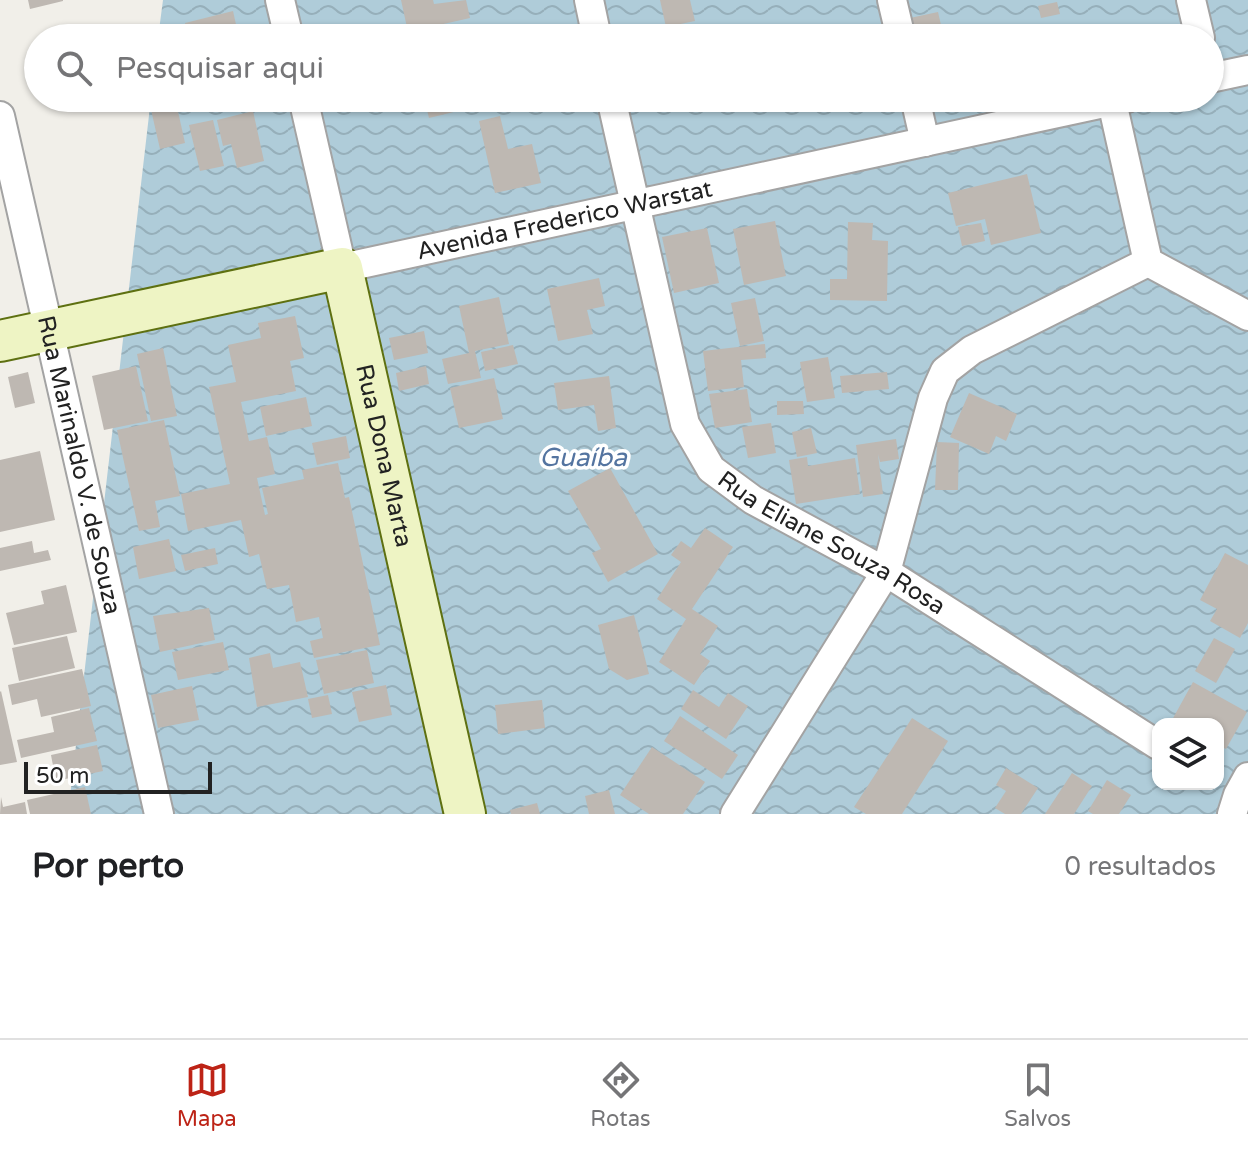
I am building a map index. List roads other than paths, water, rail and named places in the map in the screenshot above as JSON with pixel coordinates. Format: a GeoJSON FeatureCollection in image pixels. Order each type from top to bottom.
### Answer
{"type":"FeatureCollection","features":[{"type":"Feature","properties":{"kind":"street"},"geometry":{"type":"LineString","coordinates":[[280,0],[286,24]]}},
{"type":"Feature","properties":{"kind":"street"},"geometry":{"type":"LineString","coordinates":[[589,0],[594,24]]}},
{"type":"Feature","properties":{"kind":"street"},"geometry":{"type":"LineString","coordinates":[[892,0],[898,24]]}},
{"type":"Feature","properties":{"kind":"street"},"geometry":{"type":"LineString","coordinates":[[1191,0],[1197,24]]}},
{"type":"Feature","properties":{"kind":"street"},"geometry":{"type":"LineString","coordinates":[[1224,75],[1248,70]]}},
{"type":"Feature","properties":{"kind":"street","name":"Rua Dona Marta"},"geometry":{"type":"LineString","coordinates":[[306,112],[465,814]]}},
{"type":"Feature","properties":{"kind":"street","name":"Rua Eliane Souza Rosa"},"geometry":{"type":"LineString","coordinates":[[614,112],[685,424],[711,469],[753,500],[886,572],[1152,741]]}},
{"type":"Feature","properties":{"kind":"street"},"geometry":{"type":"LineString","coordinates":[[918,112],[925,142]]}},
{"type":"Feature","properties":{"kind":"street","name":"Avenida Frederico Warstat"},"geometry":{"type":"LineString","coordinates":[[0,341],[1064,112]]}},
{"type":"Feature","properties":{"kind":"street"},"geometry":{"type":"LineString","coordinates":[[1122,112],[1148,262]]}},
{"type":"Feature","properties":{"kind":"street","name":"Rua Marinaldo V. de Souza"},"geometry":{"type":"LineString","coordinates":[[0,116],[159,814]]}},
{"type":"Feature","properties":{"kind":"street"},"geometry":{"type":"LineString","coordinates":[[1148,262],[1248,316]]}},
{"type":"Feature","properties":{"kind":"street"},"geometry":{"type":"LineString","coordinates":[[735,814],[886,572],[933,398],[945,371],[972,350],[1148,262]]}},
{"type":"Feature","properties":{"kind":"water","name":"Guaíba"},"geometry":{"type":"Polygon","coordinates":[[[163,0],[1248,0],[1248,814],[68,814],[149,112],[1224,112],[1224,24],[160,24],[163,0]]]}}]}
